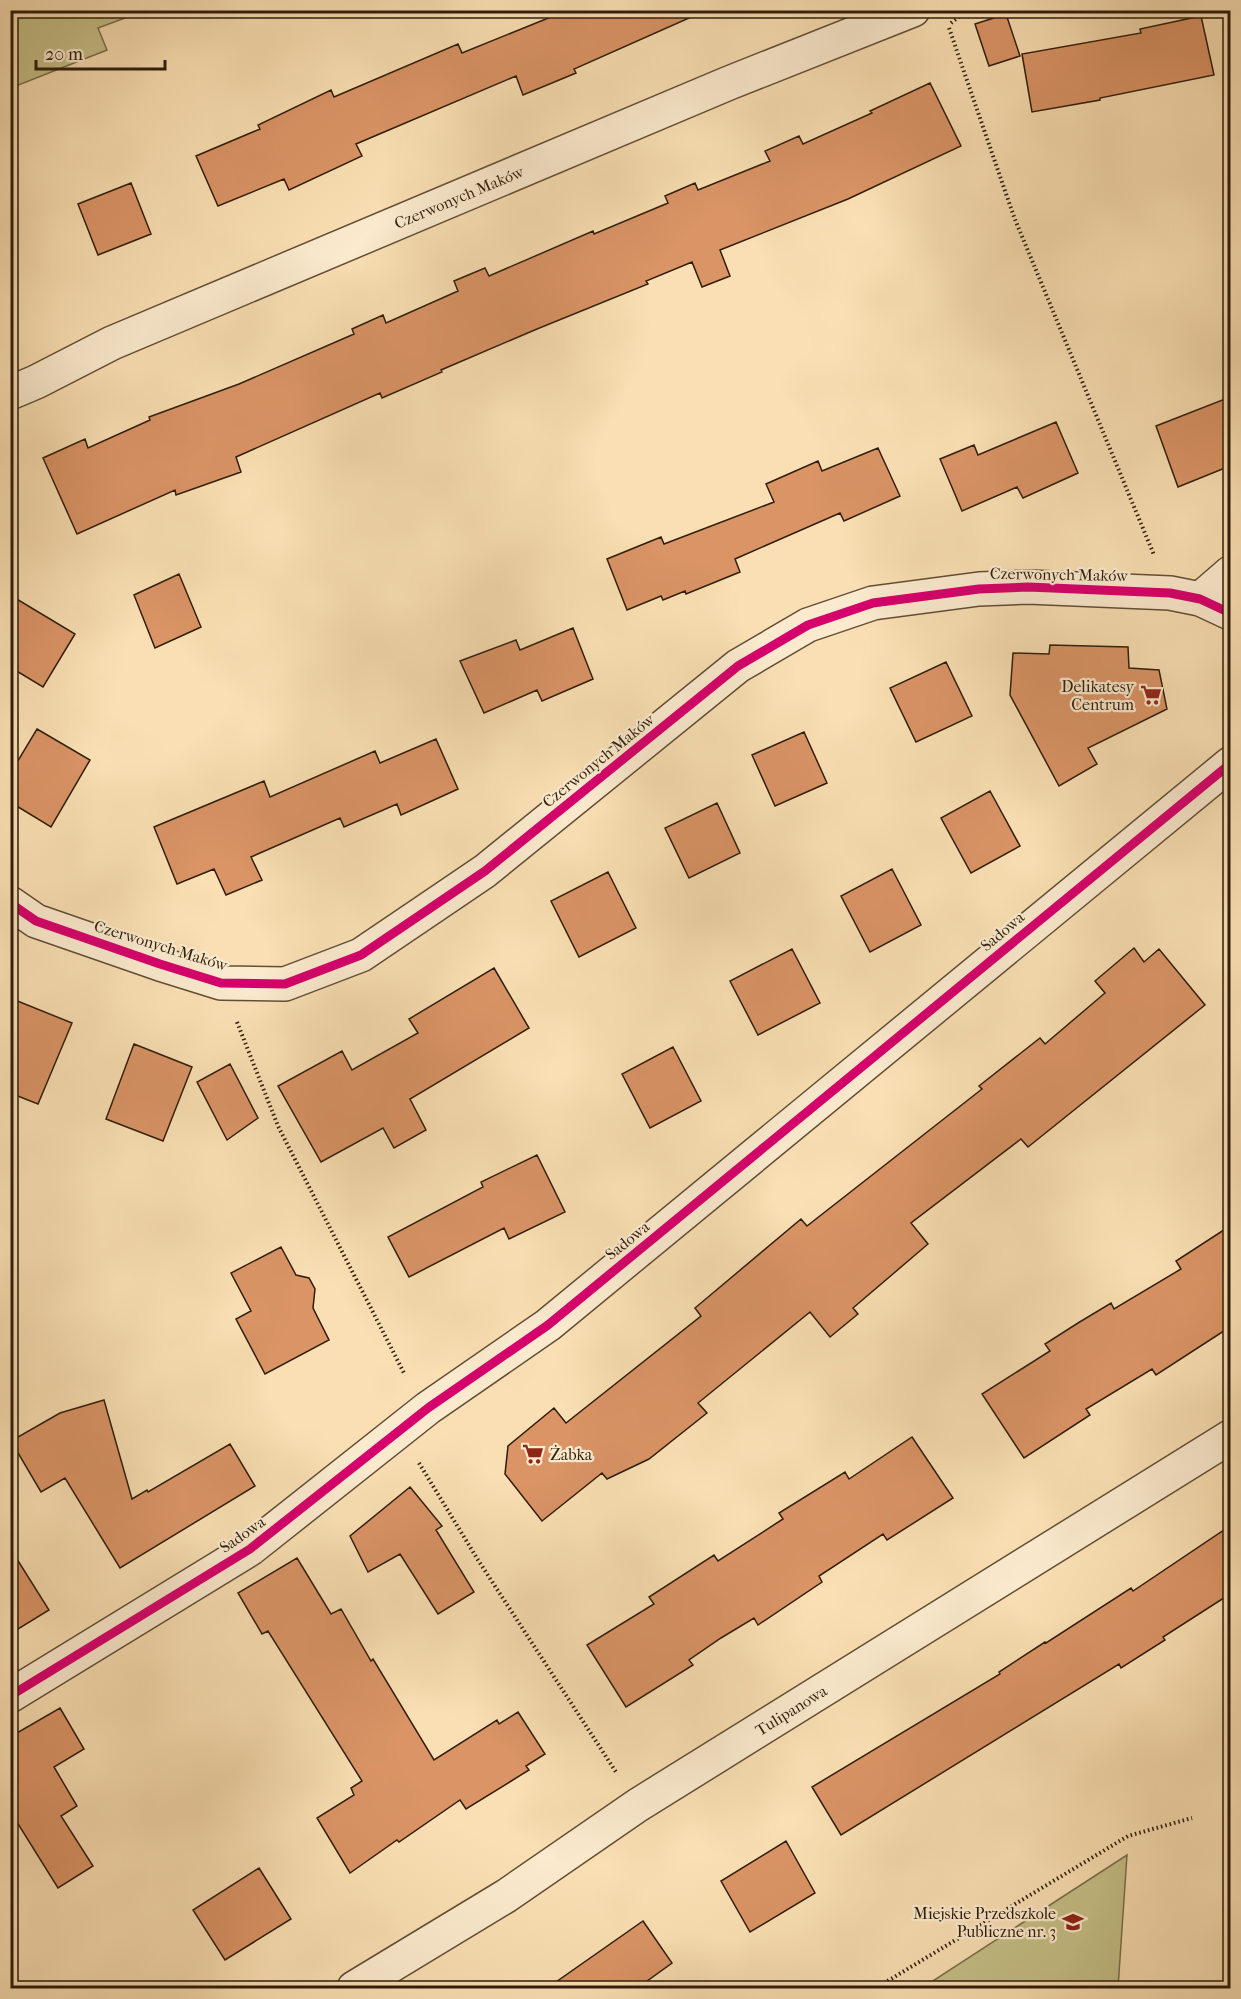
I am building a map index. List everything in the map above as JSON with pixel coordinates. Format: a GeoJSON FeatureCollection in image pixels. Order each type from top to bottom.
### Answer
{"type":"FeatureCollection","features":[{"type":"Feature","properties":{"kind":"street","name":"Czerwonych Maków"},"geometry":{"type":"LineString","coordinates":[[10,393],[123,338],[729,83],[913,10]]}},
{"type":"Feature","properties":{"kind":"street"},"geometry":{"type":"LineString","coordinates":[[1185,596],[1230,573]]}},
{"type":"Feature","properties":{"kind":"street","name":"Czerwonych Maków"},"geometry":{"type":"LineString","coordinates":[[10,903],[36,921],[160,964],[221,982],[285,984],[361,955],[484,871],[738,666],[808,625],[873,603],[979,589],[1028,586],[1185,596],[1230,613]]}},
{"type":"Feature","properties":{"kind":"street","name":"Sadowa"},"geometry":{"type":"LineString","coordinates":[[10,1696],[250,1549],[428,1408],[548,1325],[1230,764]]}},
{"type":"Feature","properties":{"kind":"street","name":"Tulipanowa"},"geometry":{"type":"LineString","coordinates":[[354,1989],[506,1896],[638,1805],[1230,1437]]}},
{"type":"Feature","properties":{"kind":"path"},"geometry":{"type":"LineString","coordinates":[[958,10],[960,16],[948,25],[1014,217],[1185,596]]}},
{"type":"Feature","properties":{"kind":"path"},"geometry":{"type":"LineString","coordinates":[[221,982],[278,1126],[412,1389],[428,1408]]}},
{"type":"Feature","properties":{"kind":"path"},"geometry":{"type":"LineString","coordinates":[[415,1457],[478,1560],[638,1805]]}},
{"type":"Feature","properties":{"kind":"path"},"geometry":{"type":"LineString","coordinates":[[876,1989],[1128,1836],[1192,1818]]}},
{"type":"Feature","properties":{"kind":"shaded area"},"geometry":{"type":"Polygon","coordinates":[[[11,10],[144,11],[98,28],[107,50],[11,88],[11,10]]]}},
{"type":"Feature","properties":{"kind":"shaded area","name":"Miejskie Przedszkole Publiczne nr. 3"},"geometry":{"type":"Polygon","coordinates":[[[1127,1855],[1118,1988],[922,1988],[1127,1855]]]}},
{"type":"Feature","properties":{"kind":"building"},"geometry":{"type":"Polygon","coordinates":[[[568,10],[707,10],[574,69],[576,73],[523,95],[516,76],[356,144],[362,156],[289,190],[284,179],[218,206],[196,156],[260,129],[258,125],[331,90],[334,97],[458,44],[462,53],[568,10]]]}},
{"type":"Feature","properties":{"kind":"building"},"geometry":{"type":"Polygon","coordinates":[[[1006,14],[1020,56],[989,66],[975,24],[1006,14]]]}},
{"type":"Feature","properties":{"kind":"building"},"geometry":{"type":"Polygon","coordinates":[[[1201,16],[1214,75],[1032,112],[1022,54],[1141,33],[1140,29],[1201,16]]]}},
{"type":"Feature","properties":{"kind":"building"},"geometry":{"type":"Polygon","coordinates":[[[930,83],[961,146],[848,199],[720,250],[730,276],[702,287],[692,262],[646,281],[648,284],[441,370],[442,372],[382,398],[380,393],[236,457],[241,472],[176,495],[175,490],[77,534],[43,458],[85,439],[88,448],[150,420],[149,417],[239,384],[354,334],[352,329],[383,315],[386,323],[458,291],[454,281],[485,268],[489,276],[593,231],[594,234],[668,203],[665,196],[695,183],[698,190],[770,161],[765,151],[799,136],[803,144],[872,113],[870,111],[930,83]]]}},
{"type":"Feature","properties":{"kind":"building"},"geometry":{"type":"Polygon","coordinates":[[[131,183],[151,234],[98,255],[78,204],[131,183]]]}},
{"type":"Feature","properties":{"kind":"building"},"geometry":{"type":"Polygon","coordinates":[[[1230,397],[1230,466],[1178,487],[1156,426],[1230,397]]]}},
{"type":"Feature","properties":{"kind":"building"},"geometry":{"type":"Polygon","coordinates":[[[1056,422],[1078,473],[1023,498],[1017,487],[962,511],[940,459],[974,445],[978,455],[1056,422]]]}},
{"type":"Feature","properties":{"kind":"building"},"geometry":{"type":"Polygon","coordinates":[[[878,448],[900,496],[844,521],[840,513],[735,559],[740,572],[686,594],[685,591],[663,600],[661,596],[627,610],[607,559],[661,537],[664,544],[774,502],[766,484],[818,461],[822,471],[878,448]]]}},
{"type":"Feature","properties":{"kind":"building"},"geometry":{"type":"Polygon","coordinates":[[[179,574],[201,627],[155,648],[134,595],[179,574]]]}},
{"type":"Feature","properties":{"kind":"building"},"geometry":{"type":"Polygon","coordinates":[[[10,595],[75,634],[43,687],[10,667],[10,595]]]}},
{"type":"Feature","properties":{"kind":"building"},"geometry":{"type":"Polygon","coordinates":[[[573,628],[593,679],[542,701],[537,690],[484,713],[460,661],[516,640],[520,650],[573,628]]]}},
{"type":"Feature","properties":{"kind":"building"},"geometry":{"type":"Polygon","coordinates":[[[1050,645],[1128,647],[1129,668],[1159,670],[1167,709],[1088,748],[1097,764],[1059,786],[1010,695],[1013,653],[1049,654],[1050,645]]]}},
{"type":"Feature","properties":{"kind":"building"},"geometry":{"type":"Polygon","coordinates":[[[946,662],[972,716],[916,742],[890,688],[946,662]]]}},
{"type":"Feature","properties":{"kind":"building"},"geometry":{"type":"Polygon","coordinates":[[[37,729],[90,760],[51,827],[10,802],[10,774],[37,729]]]}},
{"type":"Feature","properties":{"kind":"building"},"geometry":{"type":"Polygon","coordinates":[[[804,732],[827,783],[775,806],[752,755],[804,732]]]}},
{"type":"Feature","properties":{"kind":"building"},"geometry":{"type":"Polygon","coordinates":[[[436,739],[458,789],[401,815],[397,804],[344,827],[340,818],[251,857],[262,880],[226,895],[214,869],[177,884],[154,827],[264,781],[270,797],[375,751],[380,763],[436,739]]]}},
{"type":"Feature","properties":{"kind":"building"},"geometry":{"type":"Polygon","coordinates":[[[990,791],[1020,846],[971,873],[941,818],[990,791]]]}},
{"type":"Feature","properties":{"kind":"building"},"geometry":{"type":"Polygon","coordinates":[[[717,803],[740,853],[689,878],[665,828],[717,803]]]}},
{"type":"Feature","properties":{"kind":"building"},"geometry":{"type":"Polygon","coordinates":[[[892,869],[921,925],[870,952],[841,896],[892,869]]]}},
{"type":"Feature","properties":{"kind":"building"},"geometry":{"type":"Polygon","coordinates":[[[608,872],[636,928],[579,957],[551,901],[608,872]]]}},
{"type":"Feature","properties":{"kind":"building"},"geometry":{"type":"Polygon","coordinates":[[[1134,948],[1144,962],[1159,949],[1205,1005],[1028,1147],[1021,1139],[911,1223],[928,1244],[853,1308],[858,1314],[830,1337],[810,1312],[698,1403],[707,1413],[649,1459],[607,1479],[602,1473],[542,1521],[505,1474],[508,1446],[554,1408],[566,1423],[701,1316],[695,1308],[801,1219],[807,1226],[982,1089],[979,1086],[1040,1038],[1045,1044],[1105,993],[1095,981],[1134,948]]]}},
{"type":"Feature","properties":{"kind":"building"},"geometry":{"type":"Polygon","coordinates":[[[792,949],[820,1003],[758,1035],[730,981],[792,949]]]}},
{"type":"Feature","properties":{"kind":"building"},"geometry":{"type":"Polygon","coordinates":[[[494,968],[529,1028],[410,1099],[426,1130],[394,1148],[383,1128],[321,1162],[278,1086],[342,1051],[352,1070],[418,1033],[409,1019],[494,968]]]}},
{"type":"Feature","properties":{"kind":"building"},"geometry":{"type":"Polygon","coordinates":[[[10,998],[72,1023],[38,1104],[10,1093],[10,998]]]}},
{"type":"Feature","properties":{"kind":"building"},"geometry":{"type":"Polygon","coordinates":[[[134,1044],[192,1067],[163,1141],[106,1119],[134,1044]]]}},
{"type":"Feature","properties":{"kind":"building"},"geometry":{"type":"Polygon","coordinates":[[[673,1047],[701,1101],[650,1128],[622,1074],[673,1047]]]}},
{"type":"Feature","properties":{"kind":"building"},"geometry":{"type":"Polygon","coordinates":[[[230,1064],[258,1118],[227,1140],[197,1082],[230,1064]]]}},
{"type":"Feature","properties":{"kind":"building"},"geometry":{"type":"Polygon","coordinates":[[[537,1155],[565,1212],[509,1239],[504,1228],[409,1277],[388,1237],[483,1187],[481,1182],[537,1155]]]}},
{"type":"Feature","properties":{"kind":"building"},"geometry":{"type":"Polygon","coordinates":[[[1230,1226],[1230,1327],[1156,1375],[1152,1369],[1086,1409],[1090,1415],[1024,1458],[982,1394],[1050,1351],[1045,1344],[1078,1323],[1111,1303],[1114,1309],[1181,1269],[1176,1261],[1230,1226]]]}},
{"type":"Feature","properties":{"kind":"building"},"geometry":{"type":"Polygon","coordinates":[[[281,1247],[296,1275],[309,1278],[315,1289],[313,1308],[329,1340],[265,1374],[236,1319],[251,1311],[231,1273],[281,1247]]]}},
{"type":"Feature","properties":{"kind":"building"},"geometry":{"type":"Polygon","coordinates":[[[104,1400],[132,1499],[230,1444],[255,1486],[120,1568],[65,1478],[41,1492],[11,1441],[60,1413],[104,1400]]]}},
{"type":"Feature","properties":{"kind":"building"},"geometry":{"type":"Polygon","coordinates":[[[912,1437],[953,1498],[887,1540],[883,1534],[819,1576],[822,1582],[758,1625],[754,1618],[721,1638],[689,1660],[693,1665],[626,1707],[587,1645],[654,1604],[649,1597],[714,1555],[718,1561],[783,1519],[779,1513],[845,1472],[849,1479],[912,1437]]]}},
{"type":"Feature","properties":{"kind":"building"},"geometry":{"type":"Polygon","coordinates":[[[410,1487],[442,1526],[436,1530],[474,1592],[438,1614],[400,1554],[368,1572],[350,1536],[410,1487]]]}},
{"type":"Feature","properties":{"kind":"building"},"geometry":{"type":"Polygon","coordinates":[[[1230,1526],[1230,1594],[1163,1637],[1165,1640],[1121,1668],[1119,1664],[841,1835],[812,1787],[1000,1674],[999,1672],[1131,1588],[1133,1591],[1230,1526]]]}},
{"type":"Feature","properties":{"kind":"building"},"geometry":{"type":"Polygon","coordinates":[[[10,1548],[49,1610],[10,1634],[10,1548]]]}},
{"type":"Feature","properties":{"kind":"building"},"geometry":{"type":"Polygon","coordinates":[[[297,1558],[331,1614],[341,1609],[434,1760],[497,1720],[499,1724],[518,1712],[545,1754],[526,1766],[529,1770],[466,1809],[460,1800],[350,1873],[317,1818],[354,1795],[351,1788],[362,1781],[268,1631],[262,1634],[238,1593],[297,1558]]]}},
{"type":"Feature","properties":{"kind":"building"},"geometry":{"type":"Polygon","coordinates":[[[60,1708],[84,1749],[54,1767],[77,1806],[61,1816],[93,1866],[58,1888],[10,1811],[10,1737],[60,1708]]]}},
{"type":"Feature","properties":{"kind":"building"},"geometry":{"type":"Polygon","coordinates":[[[786,1841],[815,1893],[750,1932],[721,1881],[786,1841]]]}},
{"type":"Feature","properties":{"kind":"building"},"geometry":{"type":"Polygon","coordinates":[[[259,1868],[291,1919],[225,1960],[193,1910],[259,1868]]]}},
{"type":"Feature","properties":{"kind":"building"},"geometry":{"type":"Polygon","coordinates":[[[643,1921],[672,1963],[636,1989],[546,1989],[643,1921]]]}},
{"type":"Feature","properties":{"kind":"cycle path"},"geometry":{"type":"LineString","coordinates":[[10,903],[36,921],[221,983],[285,984],[361,955],[485,871],[738,666],[808,625],[873,603],[979,589],[1028,587],[1170,593],[1200,599],[1230,613]]}},
{"type":"Feature","properties":{"kind":"cycle path"},"geometry":{"type":"LineString","coordinates":[[10,1696],[250,1549],[428,1408],[548,1325],[1230,764]]}},
{"type":"Feature","properties":{"kind":"place","name":"Delikatesy Centrum"},"geometry":{"type":"Point","coordinates":[1151,695]}},
{"type":"Feature","properties":{"kind":"place","name":"Żabka"},"geometry":{"type":"Point","coordinates":[533,1454]}},
{"type":"Feature","properties":{"kind":"place","name":"Miejskie Przedszkole Publiczne nr. 3"},"geometry":{"type":"Point","coordinates":[1073,1922]}}]}
